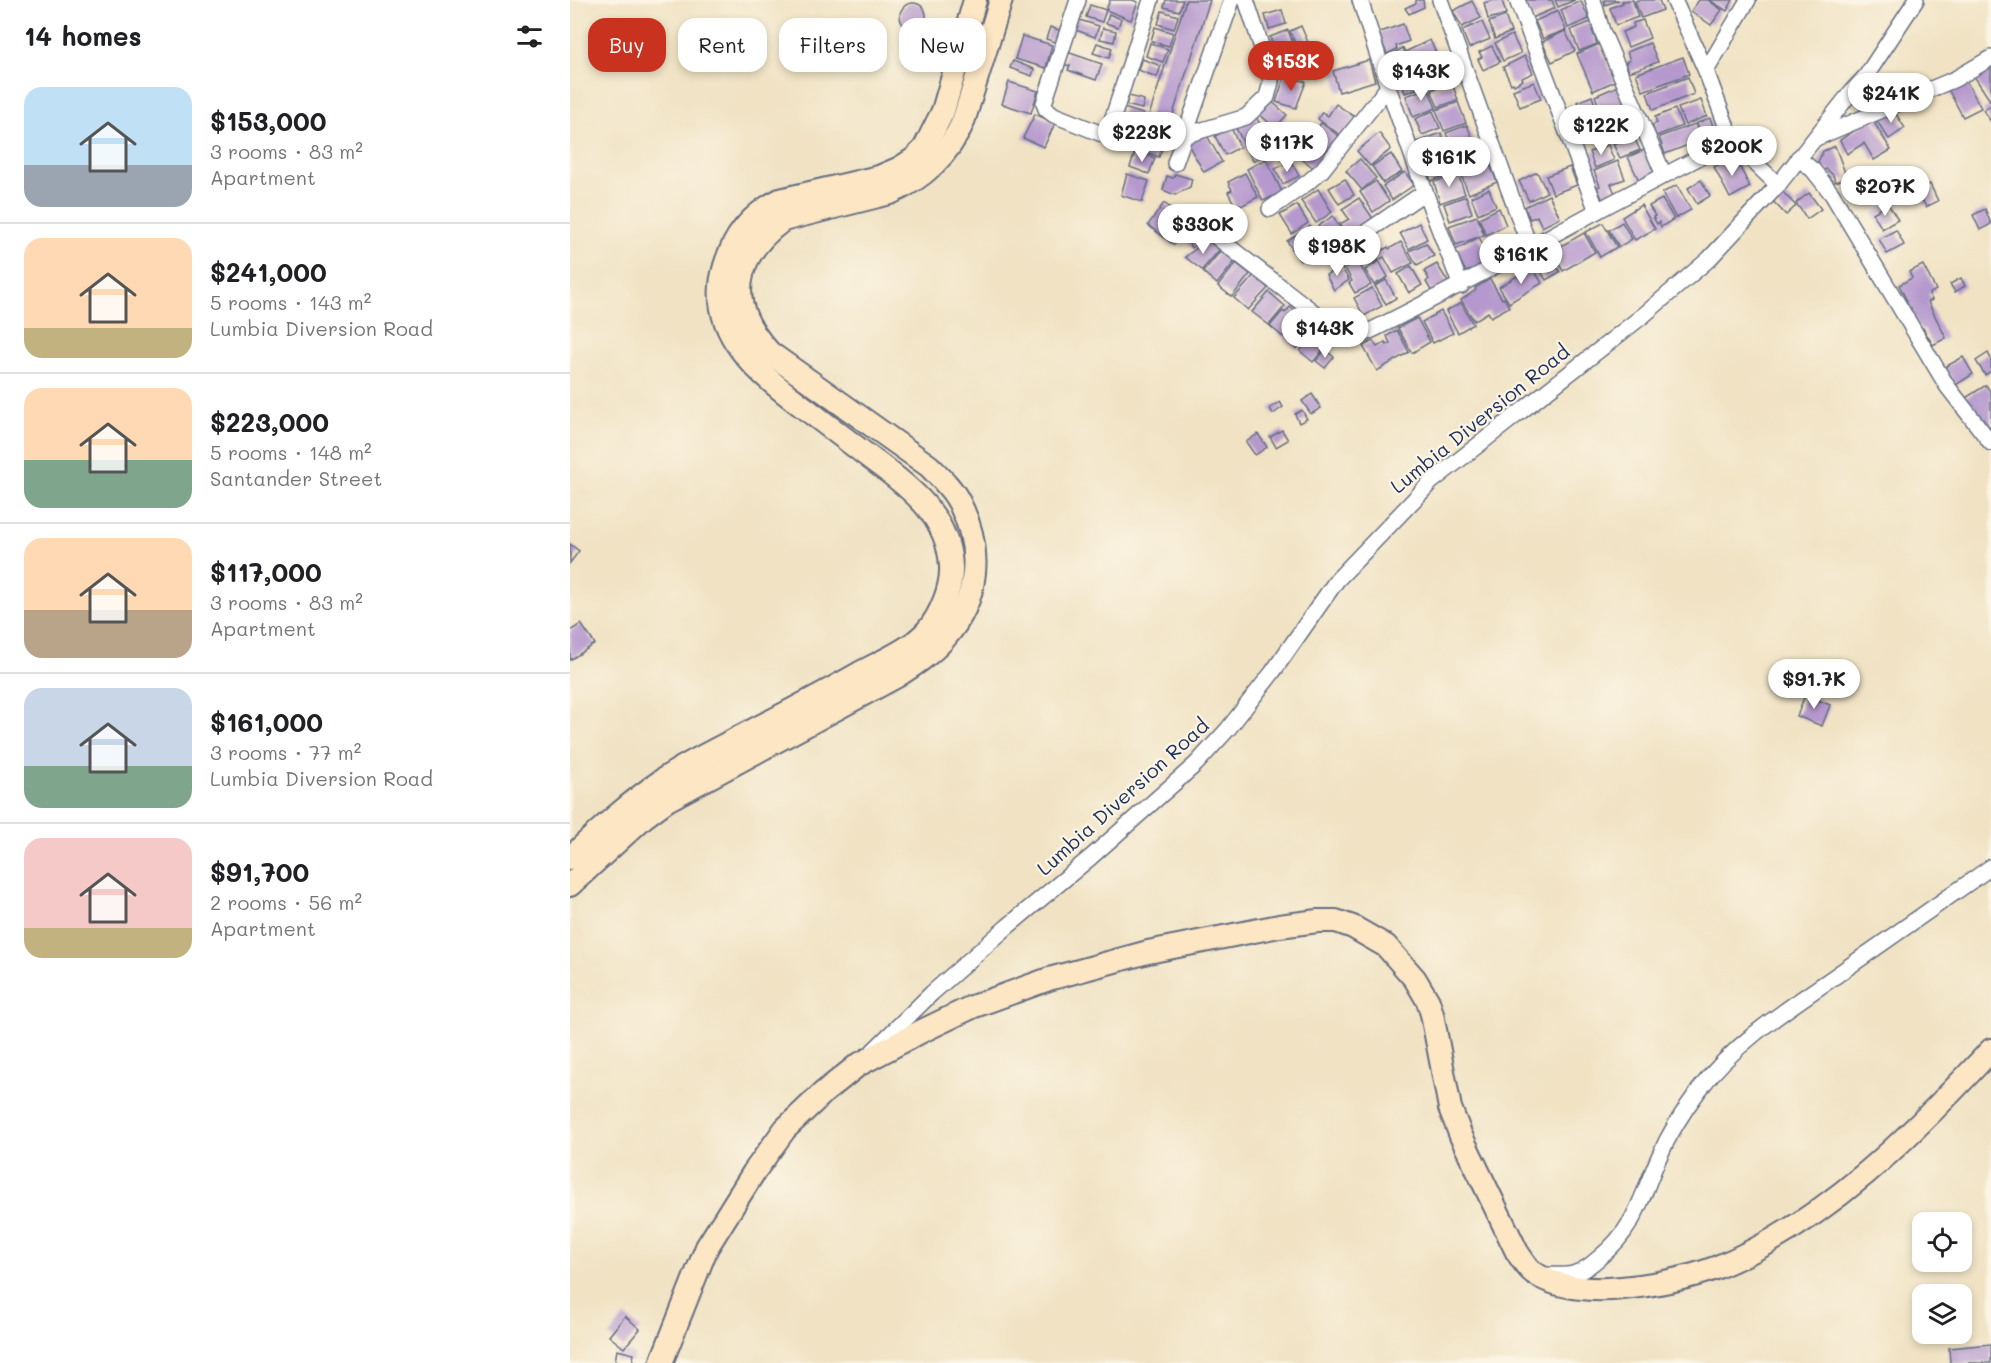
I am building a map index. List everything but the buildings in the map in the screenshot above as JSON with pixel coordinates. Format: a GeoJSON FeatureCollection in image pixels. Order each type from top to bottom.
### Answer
{"type":"FeatureCollection","features":[{"type":"Feature","properties":{"kind":"street"},"geometry":{"type":"LineString","coordinates":[[969,18],[975,0]]}},
{"type":"Feature","properties":{"kind":"street"},"geometry":{"type":"LineString","coordinates":[[986,47],[1001,0]]}},
{"type":"Feature","properties":{"kind":"street"},"geometry":{"type":"LineString","coordinates":[[1078,0],[1044,103],[1054,115],[1107,136],[1151,0]]}},
{"type":"Feature","properties":{"kind":"street"},"geometry":{"type":"LineString","coordinates":[[1175,163],[1232,0]]}},
{"type":"Feature","properties":{"kind":"street"},"geometry":{"type":"LineString","coordinates":[[1186,135],[1246,117],[1268,97],[1271,81],[1268,66],[1246,0]]}},
{"type":"Feature","properties":{"kind":"street"},"geometry":{"type":"LineString","coordinates":[[1360,0],[1425,192],[1461,285]]}},
{"type":"Feature","properties":{"kind":"street"},"geometry":{"type":"LineString","coordinates":[[1440,0],[1530,248]]}},
{"type":"Feature","properties":{"kind":"street"},"geometry":{"type":"LineString","coordinates":[[1517,0],[1597,211]]}},
{"type":"Feature","properties":{"kind":"street"},"geometry":{"type":"LineString","coordinates":[[1593,0],[1602,31],[1664,175]]}},
{"type":"Feature","properties":{"kind":"street"},"geometry":{"type":"LineString","coordinates":[[1674,0],[1706,70],[1732,141],[1778,185]]}},
{"type":"Feature","properties":{"kind":"street"},"geometry":{"type":"LineString","coordinates":[[1706,70],[1748,0]]}},
{"type":"Feature","properties":{"kind":"street","name":"Lumbia Diversion Road"},"geometry":{"type":"LineString","coordinates":[[858,1065],[940,986],[1197,764],[1272,673],[1337,580],[1431,482],[1646,314],[1709,259],[1778,185],[1866,76],[1916,0]]}},
{"type":"Feature","properties":{"kind":"street"},"geometry":{"type":"LineString","coordinates":[[1814,139],[1955,79],[1991,58]]}},
{"type":"Feature","properties":{"kind":"street"},"geometry":{"type":"LineString","coordinates":[[570,858],[628,805],[665,778],[898,652],[927,630],[939,612],[950,585],[952,568],[949,548],[935,516],[921,499],[898,478],[784,393],[741,352],[729,332],[722,313],[720,288],[728,253],[741,230],[768,206],[780,200],[879,177],[914,159],[924,149],[943,111],[953,72]]}},
{"type":"Feature","properties":{"kind":"street"},"geometry":{"type":"LineString","coordinates":[[570,885],[667,800],[897,676],[927,656],[945,639],[962,616],[972,587],[976,557],[969,526],[948,485],[929,466],[770,352],[754,337],[741,304],[740,283],[749,254],[770,230],[783,220],[890,193],[906,186],[924,173],[943,155],[955,139],[963,122],[978,72]]}},
{"type":"Feature","properties":{"kind":"street"},"geometry":{"type":"LineString","coordinates":[[1270,209],[1322,170],[1388,87]]}},
{"type":"Feature","properties":{"kind":"street"},"geometry":{"type":"LineString","coordinates":[[1197,222],[1344,335],[1362,335],[1732,141]]}},
{"type":"Feature","properties":{"kind":"street"},"geometry":{"type":"LineString","coordinates":[[1798,159],[1813,170],[1832,194],[1947,386],[1991,443]]}},
{"type":"Feature","properties":{"kind":"street"},"geometry":{"type":"LineString","coordinates":[[1330,257],[1425,192]]}},
{"type":"Feature","properties":{"kind":"street"},"geometry":{"type":"LineString","coordinates":[[1539,1276],[1572,1274],[1584,1269],[1623,1236],[1634,1218],[1661,1154],[1682,1117],[1698,1091],[1717,1067],[1733,1052],[1803,999],[1991,867]]}},
{"type":"Feature","properties":{"kind":"street"},"geometry":{"type":"LineString","coordinates":[[661,1363],[707,1247],[754,1172],[785,1129],[823,1093],[858,1065],[972,1007],[1049,978],[1148,952],[1228,935],[1318,921],[1336,921],[1353,927],[1386,946],[1405,966],[1423,991],[1432,1014],[1450,1108],[1516,1252],[1539,1276],[1564,1285],[1601,1290],[1666,1281],[1713,1268],[1754,1250],[1839,1195],[1903,1139],[1991,1050]]}}]}
